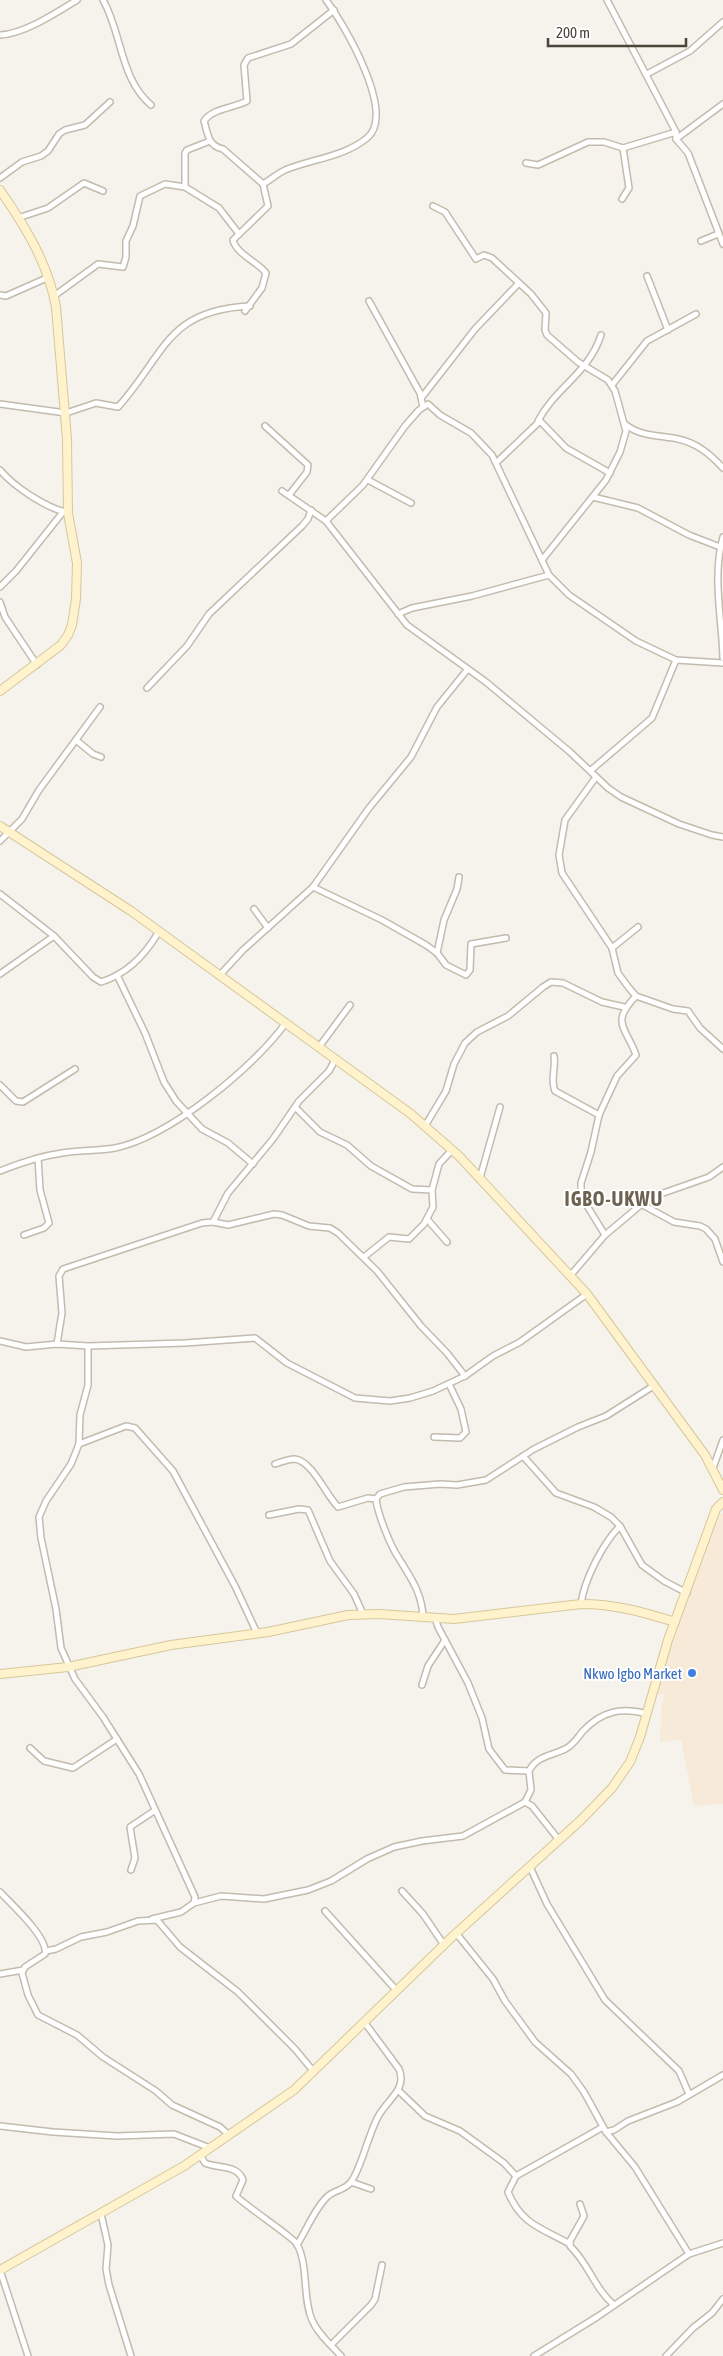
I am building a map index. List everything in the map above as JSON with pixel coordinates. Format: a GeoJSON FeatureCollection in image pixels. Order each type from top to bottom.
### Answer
{"type":"FeatureCollection","features":[{"type":"Feature","properties":{"kind":"main road"},"geometry":{"type":"LineString","coordinates":[[0,190],[38,250],[49,276],[54,296],[66,412],[65,513],[77,563],[76,598],[72,625],[68,635],[61,645],[37,665],[0,691]]}},
{"type":"Feature","properties":{"kind":"main road"},"geometry":{"type":"LineString","coordinates":[[0,826],[130,911],[158,933],[319,1047],[425,1126],[452,1150],[587,1294],[713,1468],[723,1490]]}},
{"type":"Feature","properties":{"kind":"main road"},"geometry":{"type":"LineString","coordinates":[[0,2270],[101,2214],[200,2155],[294,2090],[456,1933],[530,1867],[612,1788],[630,1762],[675,1622],[714,1514],[718,1506],[723,1502]]}},
{"type":"Feature","properties":{"kind":"main road"},"geometry":{"type":"LineString","coordinates":[[714,1514],[723,1510]]}},
{"type":"Feature","properties":{"kind":"main road"},"geometry":{"type":"LineString","coordinates":[[0,1674],[68,1666],[179,1644],[257,1633],[363,1614],[474,1618],[581,1604],[618,1606],[675,1622]]}},
{"type":"Feature","properties":{"kind":"street"},"geometry":{"type":"LineString","coordinates":[[0,36],[34,24],[77,0]]}},
{"type":"Feature","properties":{"kind":"street"},"geometry":{"type":"LineString","coordinates":[[103,0],[113,22],[127,70],[137,90],[151,105]]}},
{"type":"Feature","properties":{"kind":"street"},"geometry":{"type":"LineString","coordinates":[[263,184],[284,171],[343,151],[360,143],[376,128],[377,119],[372,93],[363,63],[334,10],[326,0]]}},
{"type":"Feature","properties":{"kind":"street"},"geometry":{"type":"LineString","coordinates":[[607,0],[676,132],[676,140],[688,153],[723,244]]}},
{"type":"Feature","properties":{"kind":"street"},"geometry":{"type":"LineString","coordinates":[[245,311],[262,288],[266,273],[260,265],[237,249],[234,240],[268,206],[263,184],[223,149],[216,148],[210,141],[204,120],[208,116],[244,104],[249,99],[244,65],[248,58],[291,44],[334,10]]}},
{"type":"Feature","properties":{"kind":"street"},"geometry":{"type":"LineString","coordinates":[[646,74],[690,51],[723,22]]}},
{"type":"Feature","properties":{"kind":"street"},"geometry":{"type":"LineString","coordinates":[[0,178],[22,162],[41,156],[48,151],[59,134],[65,130],[85,125],[110,102]]}},
{"type":"Feature","properties":{"kind":"street"},"geometry":{"type":"LineString","coordinates":[[676,140],[723,104]]}},
{"type":"Feature","properties":{"kind":"street"},"geometry":{"type":"LineString","coordinates":[[526,163],[538,166],[588,142],[604,142],[623,148],[676,132]]}},
{"type":"Feature","properties":{"kind":"street"},"geometry":{"type":"LineString","coordinates":[[185,187],[185,153],[210,141]]}},
{"type":"Feature","properties":{"kind":"street"},"geometry":{"type":"LineString","coordinates":[[622,199],[629,188],[623,148]]}},
{"type":"Feature","properties":{"kind":"street"},"geometry":{"type":"LineString","coordinates":[[18,218],[48,208],[84,183],[103,191]]}},
{"type":"Feature","properties":{"kind":"street"},"geometry":{"type":"LineString","coordinates":[[54,296],[98,264],[123,267],[126,257],[126,241],[134,226],[140,196],[166,184],[185,187],[219,208],[239,234]]}},
{"type":"Feature","properties":{"kind":"street"},"geometry":{"type":"LineString","coordinates":[[433,206],[444,212],[476,259],[484,255],[492,258],[543,307],[546,313],[545,330],[547,335],[585,367],[595,371],[612,385],[626,425],[624,439],[610,473],[542,560]]}},
{"type":"Feature","properties":{"kind":"street"},"geometry":{"type":"LineString","coordinates":[[701,241],[718,234]]}},
{"type":"Feature","properties":{"kind":"street"},"geometry":{"type":"LineString","coordinates":[[0,295],[6,296],[49,276]]}},
{"type":"Feature","properties":{"kind":"street"},"geometry":{"type":"LineString","coordinates":[[647,276],[668,330]]}},
{"type":"Feature","properties":{"kind":"street"},"geometry":{"type":"LineString","coordinates":[[422,397],[475,329],[519,283]]}},
{"type":"Feature","properties":{"kind":"street"},"geometry":{"type":"LineString","coordinates":[[369,301],[422,397],[422,407]]}},
{"type":"Feature","properties":{"kind":"street"},"geometry":{"type":"LineString","coordinates":[[0,404],[66,412],[96,403],[118,407],[134,390],[150,364],[174,332],[216,309],[250,306]]}},
{"type":"Feature","properties":{"kind":"street"},"geometry":{"type":"LineString","coordinates":[[612,385],[647,341],[696,314]]}},
{"type":"Feature","properties":{"kind":"street"},"geometry":{"type":"LineString","coordinates":[[497,462],[538,421],[543,411],[585,367],[594,353],[601,335]]}},
{"type":"Feature","properties":{"kind":"street"},"geometry":{"type":"LineString","coordinates":[[326,521],[368,480],[395,440],[422,407],[426,405],[431,406],[440,415],[471,433],[482,443],[497,462],[516,507],[549,575],[559,587],[636,640],[676,660],[723,663]]}},
{"type":"Feature","properties":{"kind":"street"},"geometry":{"type":"LineString","coordinates":[[538,421],[542,422],[566,448],[610,473]]}},
{"type":"Feature","properties":{"kind":"street"},"geometry":{"type":"LineString","coordinates":[[626,425],[642,434],[679,439],[695,444],[723,468]]}},
{"type":"Feature","properties":{"kind":"street"},"geometry":{"type":"LineString","coordinates":[[265,426],[308,465],[307,472],[289,495]]}},
{"type":"Feature","properties":{"kind":"street"},"geometry":{"type":"LineString","coordinates":[[0,470],[14,484],[54,510],[65,513],[0,588]]}},
{"type":"Feature","properties":{"kind":"street"},"geometry":{"type":"LineString","coordinates":[[368,480],[412,503]]}},
{"type":"Feature","properties":{"kind":"street"},"geometry":{"type":"LineString","coordinates":[[282,491],[326,521],[398,614],[413,630],[486,682],[596,777],[629,800],[679,824],[723,837]]}},
{"type":"Feature","properties":{"kind":"street"},"geometry":{"type":"LineString","coordinates":[[593,497],[638,508],[689,535],[720,548]]}},
{"type":"Feature","properties":{"kind":"street"},"geometry":{"type":"LineString","coordinates":[[147,688],[187,646],[202,622],[247,576],[302,526],[308,519],[311,510]]}},
{"type":"Feature","properties":{"kind":"street"},"geometry":{"type":"LineString","coordinates":[[723,537],[720,548],[719,591],[723,658]]}},
{"type":"Feature","properties":{"kind":"street"},"geometry":{"type":"LineString","coordinates":[[398,614],[412,608],[472,596],[549,575]]}},
{"type":"Feature","properties":{"kind":"street"},"geometry":{"type":"LineString","coordinates":[[0,602],[5,617],[37,665]]}},
{"type":"Feature","properties":{"kind":"street"},"geometry":{"type":"LineString","coordinates":[[590,771],[652,718],[676,660]]}},
{"type":"Feature","properties":{"kind":"street"},"geometry":{"type":"LineString","coordinates":[[220,976],[243,950],[313,887],[369,808],[411,757],[437,707],[467,670]]}},
{"type":"Feature","properties":{"kind":"street"},"geometry":{"type":"LineString","coordinates":[[0,841],[22,819],[39,790],[100,707]]}},
{"type":"Feature","properties":{"kind":"street"},"geometry":{"type":"LineString","coordinates":[[76,740],[93,754],[101,757]]}},
{"type":"Feature","properties":{"kind":"street"},"geometry":{"type":"LineString","coordinates":[[596,777],[565,820],[559,855],[562,873],[612,948],[618,973],[636,996],[673,1009],[688,1011],[700,1028],[723,1049]]}},
{"type":"Feature","properties":{"kind":"street"},"geometry":{"type":"LineString","coordinates":[[437,953],[444,920],[457,889],[459,877]]}},
{"type":"Feature","properties":{"kind":"street"},"geometry":{"type":"LineString","coordinates":[[313,887],[382,920],[437,953],[446,965],[466,975],[470,970],[471,944],[506,938]]}},
{"type":"Feature","properties":{"kind":"street"},"geometry":{"type":"LineString","coordinates":[[0,894],[54,936],[97,981],[101,982],[117,975],[141,958],[158,933]]}},
{"type":"Feature","properties":{"kind":"street"},"geometry":{"type":"LineString","coordinates":[[254,909],[268,928]]}},
{"type":"Feature","properties":{"kind":"street"},"geometry":{"type":"LineString","coordinates":[[612,948],[638,927]]}},
{"type":"Feature","properties":{"kind":"street"},"geometry":{"type":"LineString","coordinates":[[0,974],[54,936]]}},
{"type":"Feature","properties":{"kind":"street"},"geometry":{"type":"LineString","coordinates":[[117,975],[122,981],[164,1082],[186,1113],[202,1129],[228,1143],[253,1164]]}},
{"type":"Feature","properties":{"kind":"street"},"geometry":{"type":"LineString","coordinates":[[425,1126],[446,1091],[456,1058],[465,1043],[477,1032],[508,1016],[551,982],[563,983],[602,1002],[624,1007]]}},
{"type":"Feature","properties":{"kind":"street"},"geometry":{"type":"LineString","coordinates":[[605,1235],[581,1196],[581,1183],[588,1165],[599,1115],[617,1076],[636,1054],[622,1023],[624,1007],[636,996]]}},
{"type":"Feature","properties":{"kind":"street"},"geometry":{"type":"LineString","coordinates":[[319,1047],[350,1004]]}},
{"type":"Feature","properties":{"kind":"street"},"geometry":{"type":"LineString","coordinates":[[0,1171],[38,1158],[126,1145],[186,1113],[236,1077],[265,1050],[286,1024]]}},
{"type":"Feature","properties":{"kind":"street"},"geometry":{"type":"LineString","coordinates":[[554,1056],[556,1071],[553,1082],[555,1091],[599,1115]]}},
{"type":"Feature","properties":{"kind":"street"},"geometry":{"type":"LineString","coordinates":[[213,1222],[228,1193],[253,1164],[302,1097],[329,1071],[335,1060]]}},
{"type":"Feature","properties":{"kind":"street"},"geometry":{"type":"LineString","coordinates":[[0,1085],[16,1101],[23,1102],[75,1069]]}},
{"type":"Feature","properties":{"kind":"street"},"geometry":{"type":"LineString","coordinates":[[295,1107],[320,1132],[347,1145],[371,1166],[412,1190],[432,1190]]}},
{"type":"Feature","properties":{"kind":"street"},"geometry":{"type":"LineString","coordinates":[[480,1178],[500,1107]]}},
{"type":"Feature","properties":{"kind":"street"},"geometry":{"type":"LineString","coordinates":[[364,1258],[389,1237],[412,1238],[433,1207],[432,1190],[439,1164],[452,1150]]}},
{"type":"Feature","properties":{"kind":"street"},"geometry":{"type":"LineString","coordinates":[[24,1235],[44,1228],[49,1223],[40,1190],[38,1158]]}},
{"type":"Feature","properties":{"kind":"street"},"geometry":{"type":"LineString","coordinates":[[570,1276],[605,1235],[649,1198],[709,1177],[723,1168]]}},
{"type":"Feature","properties":{"kind":"street"},"geometry":{"type":"LineString","coordinates":[[641,1204],[674,1222],[700,1226],[706,1229],[716,1239],[723,1262]]}},
{"type":"Feature","properties":{"kind":"street"},"geometry":{"type":"LineString","coordinates":[[57,1344],[62,1314],[60,1276],[63,1269],[202,1222],[228,1225],[274,1214],[282,1215],[299,1224],[330,1228],[364,1258],[465,1376]]}},
{"type":"Feature","properties":{"kind":"street"},"geometry":{"type":"LineString","coordinates":[[426,1219],[447,1242]]}},
{"type":"Feature","properties":{"kind":"street"},"geometry":{"type":"LineString","coordinates":[[0,1341],[20,1347],[57,1344],[88,1346],[185,1343],[255,1338],[287,1363],[355,1398],[390,1400],[410,1398],[465,1376],[493,1356],[520,1342],[587,1294]]}},
{"type":"Feature","properties":{"kind":"street"},"geometry":{"type":"LineString","coordinates":[[88,1346],[88,1385],[80,1415],[79,1444],[70,1464],[46,1501],[39,1518],[41,1538],[56,1609],[61,1648],[68,1666],[88,1699],[139,1774],[154,1811],[193,1892],[194,1903]]}},
{"type":"Feature","properties":{"kind":"street"},"geometry":{"type":"LineString","coordinates":[[434,1437],[460,1438],[466,1432],[461,1409],[449,1384]]}},
{"type":"Feature","properties":{"kind":"street"},"geometry":{"type":"LineString","coordinates":[[376,1499],[380,1494],[404,1487],[440,1484],[457,1485],[486,1480],[523,1456],[563,1434],[606,1416],[654,1385]]}},
{"type":"Feature","properties":{"kind":"street"},"geometry":{"type":"LineString","coordinates":[[79,1444],[126,1426],[132,1426],[138,1431],[164,1459],[183,1488],[235,1586],[257,1633]]}},
{"type":"Feature","properties":{"kind":"street"},"geometry":{"type":"LineString","coordinates":[[713,1468],[723,1440]]}},
{"type":"Feature","properties":{"kind":"street"},"geometry":{"type":"LineString","coordinates":[[523,1456],[556,1493],[594,1506],[611,1516],[620,1526],[642,1566],[664,1581],[687,1593]]}},
{"type":"Feature","properties":{"kind":"street"},"geometry":{"type":"LineString","coordinates":[[275,1464],[294,1459],[302,1462],[312,1471],[338,1507],[368,1498],[376,1499]]}},
{"type":"Feature","properties":{"kind":"street"},"geometry":{"type":"LineString","coordinates":[[376,1499],[397,1556],[416,1584],[421,1598],[423,1617]]}},
{"type":"Feature","properties":{"kind":"street"},"geometry":{"type":"LineString","coordinates":[[269,1515],[300,1509],[308,1510],[330,1562],[354,1594],[363,1614]]}},
{"type":"Feature","properties":{"kind":"street"},"geometry":{"type":"LineString","coordinates":[[581,1604],[585,1583],[606,1544],[620,1526]]}},
{"type":"Feature","properties":{"kind":"street"},"geometry":{"type":"LineString","coordinates":[[435,1618],[468,1683],[482,1718],[487,1745],[492,1755],[505,1770],[529,1771]]}},
{"type":"Feature","properties":{"kind":"street"},"geometry":{"type":"LineString","coordinates":[[422,1684],[428,1666],[445,1640]]}},
{"type":"Feature","properties":{"kind":"street"},"geometry":{"type":"LineString","coordinates":[[0,1974],[23,1970],[46,1951],[56,1949],[81,1937],[181,1912],[194,1903],[222,1896],[264,1899],[308,1890],[331,1881],[367,1859],[394,1847],[415,1842],[463,1836],[526,1802],[531,1790],[529,1771],[536,1760],[557,1753],[574,1743],[586,1729],[602,1716],[624,1709],[647,1714]]}},
{"type":"Feature","properties":{"kind":"street"},"geometry":{"type":"LineString","coordinates":[[30,1748],[44,1760],[73,1768],[117,1739]]}},
{"type":"Feature","properties":{"kind":"street"},"geometry":{"type":"LineString","coordinates":[[526,1802],[532,1806],[559,1840]]}},
{"type":"Feature","properties":{"kind":"street"},"geometry":{"type":"LineString","coordinates":[[132,1870],[135,1858],[130,1827],[154,1811]]}},
{"type":"Feature","properties":{"kind":"street"},"geometry":{"type":"LineString","coordinates":[[530,1867],[547,1904],[605,2000],[679,2071],[689,2094]]}},
{"type":"Feature","properties":{"kind":"street"},"geometry":{"type":"LineString","coordinates":[[402,1891],[423,1914],[444,1945]]}},
{"type":"Feature","properties":{"kind":"street"},"geometry":{"type":"LineString","coordinates":[[0,1892],[27,1920],[39,1936],[46,1951]]}},
{"type":"Feature","properties":{"kind":"street"},"geometry":{"type":"LineString","coordinates":[[325,1911],[396,1990]]}},
{"type":"Feature","properties":{"kind":"street"},"geometry":{"type":"LineString","coordinates":[[165,1916],[167,1930]]}},
{"type":"Feature","properties":{"kind":"street"},"geometry":{"type":"LineString","coordinates":[[152,1919],[161,1922],[180,1947],[238,1992],[295,2049],[314,2072]]}},
{"type":"Feature","properties":{"kind":"street"},"geometry":{"type":"LineString","coordinates":[[456,1933],[493,1980],[505,2001],[535,2042],[570,2074],[584,2092],[606,2132],[636,2167],[689,2254]]}},
{"type":"Feature","properties":{"kind":"street"},"geometry":{"type":"LineString","coordinates":[[23,1970],[28,1995],[38,2015],[77,2035],[103,2057],[172,2105],[220,2127],[229,2135]]}},
{"type":"Feature","properties":{"kind":"street"},"geometry":{"type":"LineString","coordinates":[[341,2356],[312,2322],[298,2245],[324,2201],[332,2192],[351,2182],[375,2123],[385,2105],[399,2090],[402,2081],[399,2069],[364,2022]]}},
{"type":"Feature","properties":{"kind":"street"},"geometry":{"type":"LineString","coordinates":[[606,2132],[614,2130],[628,2121],[677,2102],[723,2075]]}},
{"type":"Feature","properties":{"kind":"street"},"geometry":{"type":"LineString","coordinates":[[399,2090],[425,2116],[460,2131],[504,2163],[516,2176]]}},
{"type":"Feature","properties":{"kind":"street"},"geometry":{"type":"LineString","coordinates":[[0,2126],[117,2136],[174,2134],[210,2148]]}},
{"type":"Feature","properties":{"kind":"street"},"geometry":{"type":"LineString","coordinates":[[603,2126],[516,2176],[508,2192],[515,2208],[524,2218],[535,2226],[570,2244],[583,2259],[597,2288],[614,2305]]}},
{"type":"Feature","properties":{"kind":"street"},"geometry":{"type":"LineString","coordinates":[[200,2155],[205,2163],[231,2169],[240,2174],[243,2180],[236,2196],[298,2245]]}},
{"type":"Feature","properties":{"kind":"street"},"geometry":{"type":"LineString","coordinates":[[351,2182],[371,2189]]}},
{"type":"Feature","properties":{"kind":"street"},"geometry":{"type":"LineString","coordinates":[[570,2244],[584,2216],[580,2204]]}},
{"type":"Feature","properties":{"kind":"street"},"geometry":{"type":"LineString","coordinates":[[101,2214],[108,2245],[106,2269],[109,2285],[131,2356]]}},
{"type":"Feature","properties":{"kind":"street"},"geometry":{"type":"LineString","coordinates":[[534,2356],[689,2254],[723,2243]]}},
{"type":"Feature","properties":{"kind":"street"},"geometry":{"type":"LineString","coordinates":[[331,2345],[358,2319],[375,2299],[382,2265]]}},
{"type":"Feature","properties":{"kind":"street"},"geometry":{"type":"LineString","coordinates":[[0,2270],[28,2356]]}},
{"type":"Feature","properties":{"kind":"street"},"geometry":{"type":"LineString","coordinates":[[666,2356],[693,2328],[712,2313],[723,2299]]}},
{"type":"Feature","properties":{"kind":"shaded area","name":"Nkwo Igbo Market"},"geometry":{"type":"Polygon","coordinates":[[[723,1513],[723,1804],[694,1806],[681,1740],[660,1742],[661,1710],[664,1695],[655,1693],[671,1636],[716,1516],[723,1513]]]}},
{"type":"Feature","properties":{"kind":"place","name":"Nkwo Igbo Market"},"geometry":{"type":"Point","coordinates":[692,1673]}},
{"type":"Feature","properties":{"kind":"district","name":"IGBO-UKWU"},"geometry":{"type":"Point","coordinates":[614,1198]}}]}
